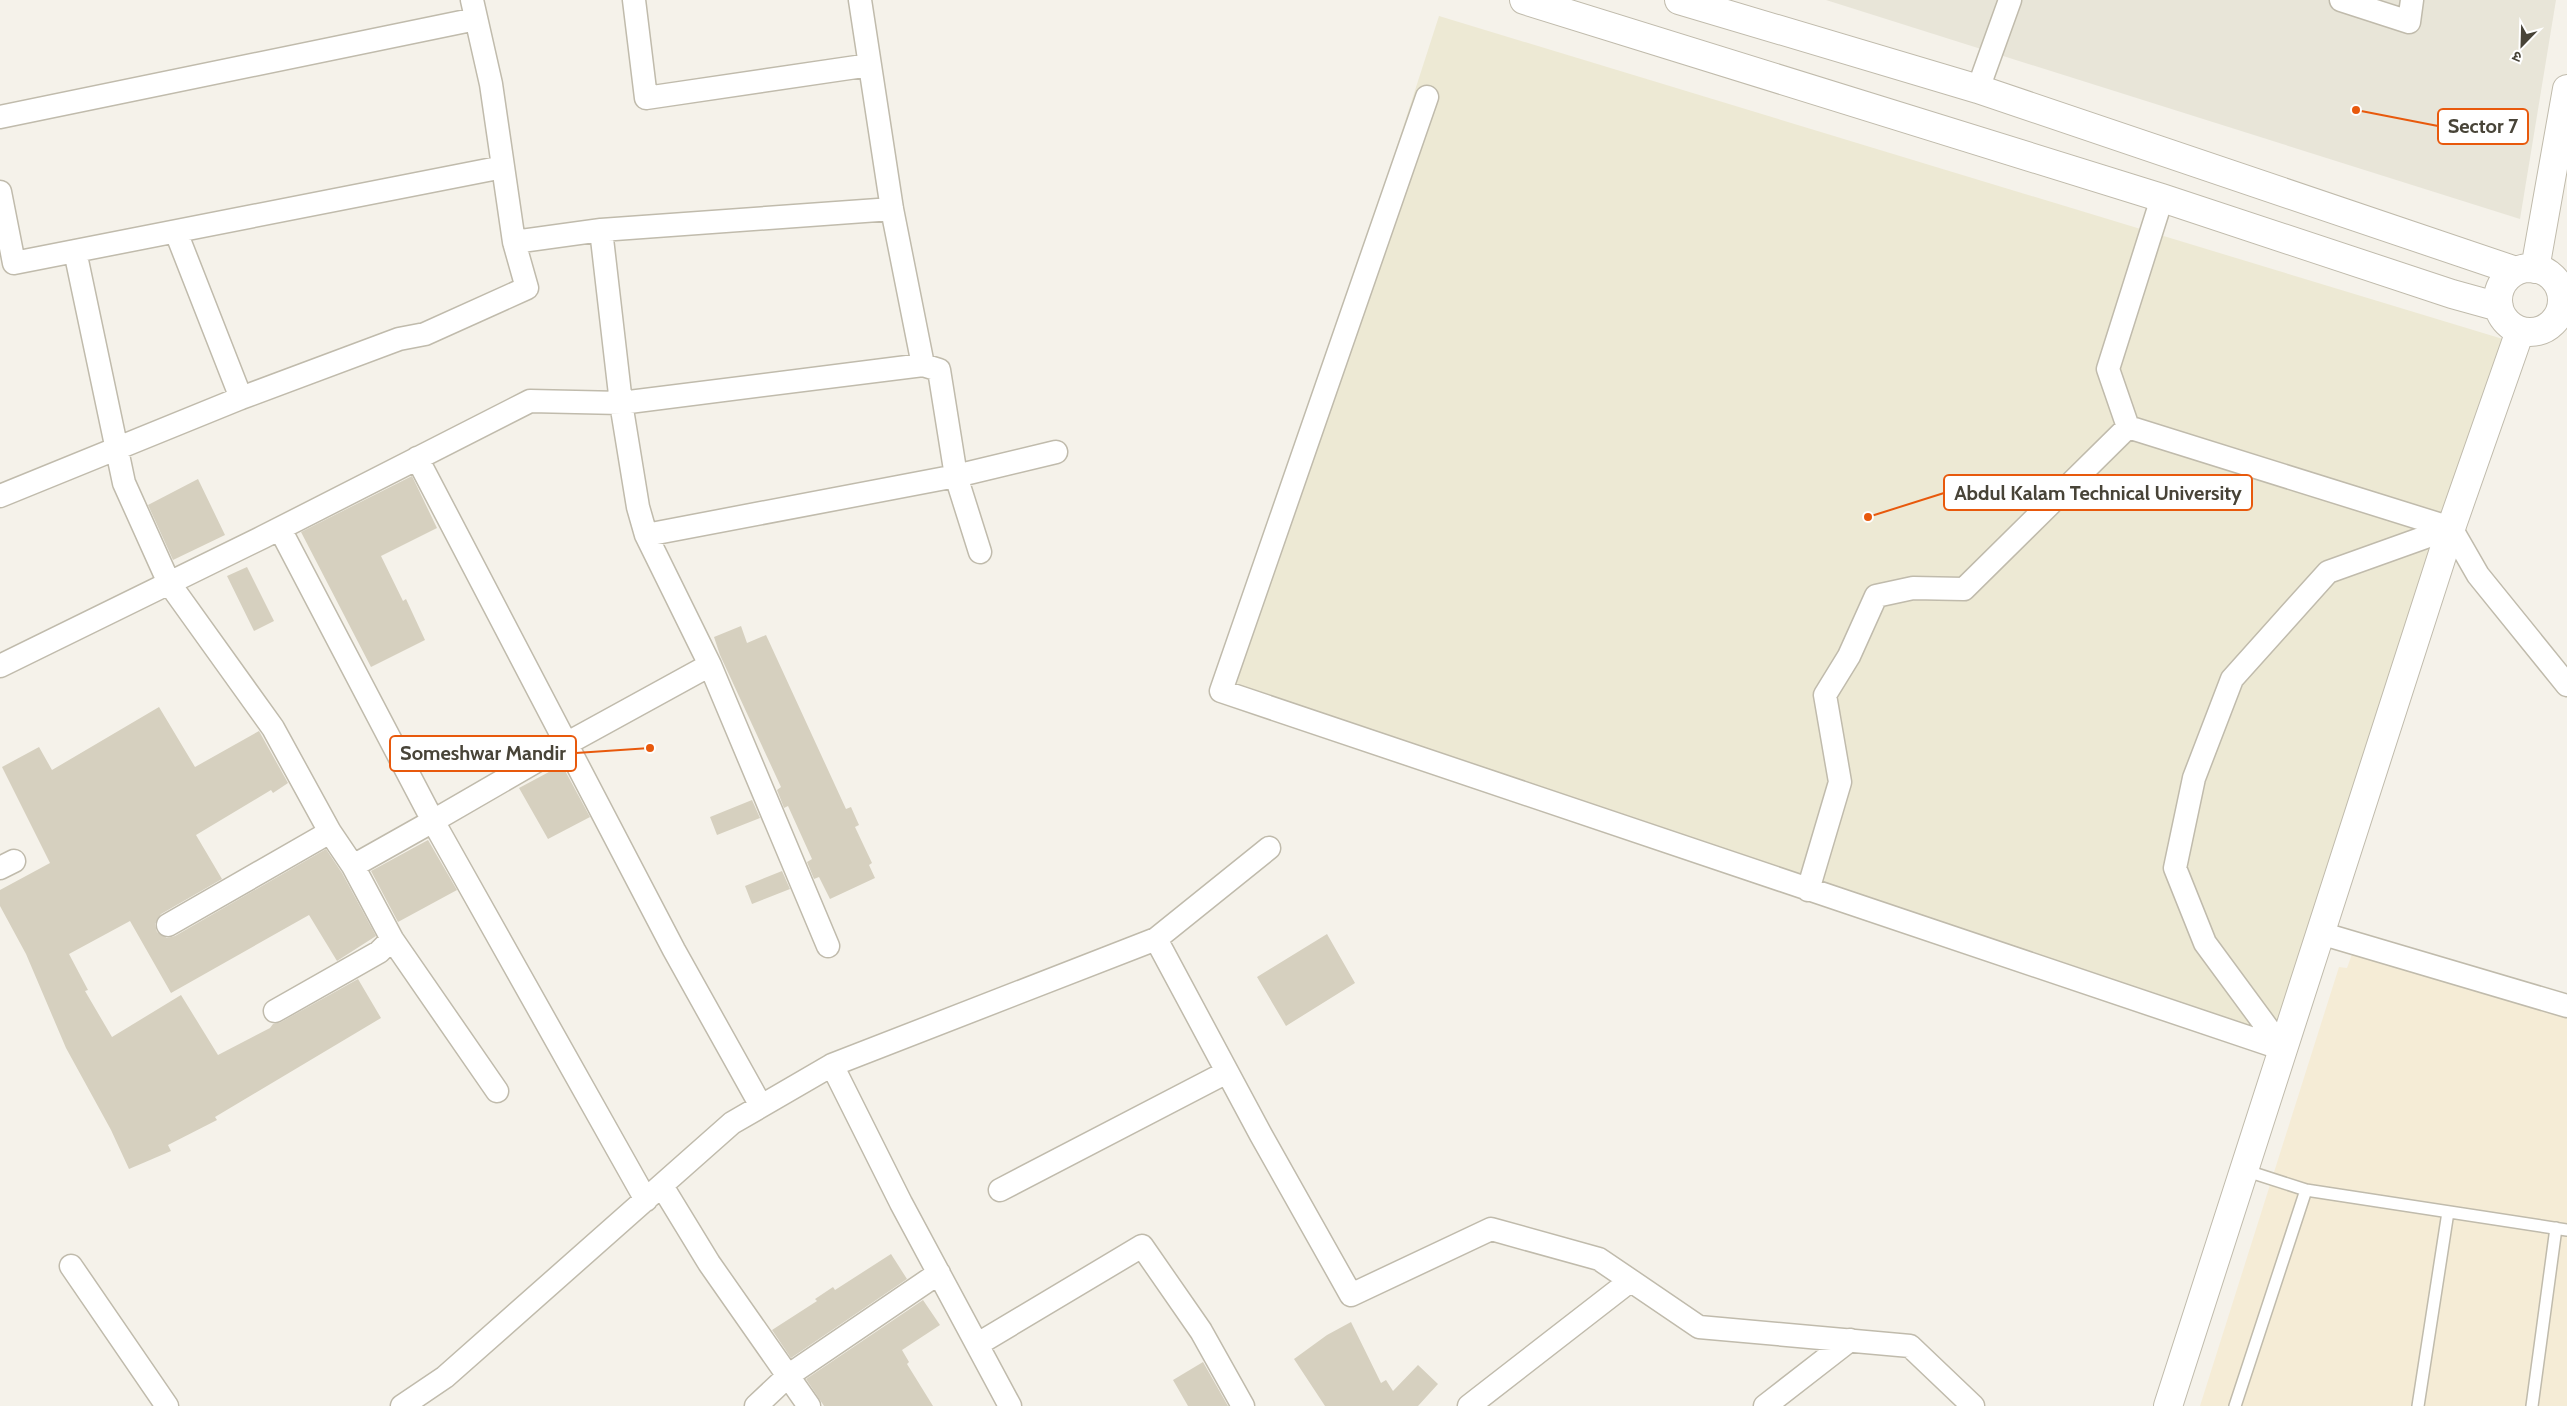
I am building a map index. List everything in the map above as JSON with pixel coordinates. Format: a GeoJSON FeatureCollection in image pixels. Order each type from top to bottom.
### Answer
{"type":"FeatureCollection","features":[{"type":"Feature","properties":{"kind":"street"},"geometry":{"type":"LineString","coordinates":[[634,0],[646,98],[870,65]]}},
{"type":"Feature","properties":{"kind":"street"},"geometry":{"type":"LineString","coordinates":[[860,0],[892,209],[923,365]]}},
{"type":"Feature","properties":{"kind":"street"},"geometry":{"type":"LineString","coordinates":[[1524,0],[2162,198],[2452,294],[2499,307]]}},
{"type":"Feature","properties":{"kind":"street"},"geometry":{"type":"LineString","coordinates":[[1679,0],[1978,90],[2542,274],[2558,283],[2562,301],[2558,329],[2520,331],[2507,322],[2499,307],[2501,286],[2542,274]]}},
{"type":"Feature","properties":{"kind":"street"},"geometry":{"type":"LineString","coordinates":[[1978,90],[2010,0]]}},
{"type":"Feature","properties":{"kind":"street"},"geometry":{"type":"LineString","coordinates":[[2341,0],[2409,22],[2412,0]]}},
{"type":"Feature","properties":{"kind":"street"},"geometry":{"type":"LineString","coordinates":[[0,117],[474,10],[491,84],[514,242],[527,288],[425,334],[399,338],[1,491]]}},
{"type":"Feature","properties":{"kind":"street"},"geometry":{"type":"LineString","coordinates":[[2542,274],[2567,89]]}},
{"type":"Feature","properties":{"kind":"street"},"geometry":{"type":"LineString","coordinates":[[1427,97],[1221,691],[2282,1049]]}},
{"type":"Feature","properties":{"kind":"street"},"geometry":{"type":"LineString","coordinates":[[0,192],[7,265],[503,167]]}},
{"type":"Feature","properties":{"kind":"street"},"geometry":{"type":"LineString","coordinates":[[2128,427],[2108,369],[2162,198]]}},
{"type":"Feature","properties":{"kind":"street"},"geometry":{"type":"LineString","coordinates":[[514,242],[601,230],[892,209]]}},
{"type":"Feature","properties":{"kind":"street"},"geometry":{"type":"LineString","coordinates":[[601,230],[621,403],[638,507],[646,536],[710,665],[828,946]]}},
{"type":"Feature","properties":{"kind":"street"},"geometry":{"type":"LineString","coordinates":[[176,232],[240,398]]}},
{"type":"Feature","properties":{"kind":"street"},"geometry":{"type":"LineString","coordinates":[[75,251],[124,483],[169,583],[274,728],[330,832],[353,866],[392,940],[497,1091]]}},
{"type":"Feature","properties":{"kind":"street"},"geometry":{"type":"LineString","coordinates":[[2168,1406],[2451,528],[2520,331]]}},
{"type":"Feature","properties":{"kind":"street"},"geometry":{"type":"LineString","coordinates":[[0,666],[280,529],[530,400],[621,403],[923,365],[939,370],[956,476],[980,552]]}},
{"type":"Feature","properties":{"kind":"street"},"geometry":{"type":"LineString","coordinates":[[1808,890],[1840,782],[1825,695],[1849,656],[1876,596],[1913,588],[1964,589],[2128,427]]}},
{"type":"Feature","properties":{"kind":"street"},"geometry":{"type":"LineString","coordinates":[[2128,427],[2451,528],[2478,575],[2567,685]]}},
{"type":"Feature","properties":{"kind":"street"},"geometry":{"type":"LineString","coordinates":[[646,536],[956,476],[1056,452]]}},
{"type":"Feature","properties":{"kind":"street"},"geometry":{"type":"LineString","coordinates":[[417,458],[674,950],[761,1106]]}},
{"type":"Feature","properties":{"kind":"street"},"geometry":{"type":"LineString","coordinates":[[2282,1049],[2205,943],[2175,868],[2194,778],[2232,679],[2328,572],[2451,528]]}},
{"type":"Feature","properties":{"kind":"street"},"geometry":{"type":"LineString","coordinates":[[280,529],[433,821],[654,1193],[709,1263],[790,1376],[809,1406]]}},
{"type":"Feature","properties":{"kind":"street"},"geometry":{"type":"LineString","coordinates":[[353,866],[566,744],[710,665]]}},
{"type":"Feature","properties":{"kind":"street"},"geometry":{"type":"LineString","coordinates":[[168,925],[330,832]]}},
{"type":"Feature","properties":{"kind":"street"},"geometry":{"type":"LineString","coordinates":[[402,1406],[445,1377],[732,1123],[832,1065],[1156,939],[1269,848]]}},
{"type":"Feature","properties":{"kind":"street"},"geometry":{"type":"LineString","coordinates":[[2320,933],[2567,1006]]}},
{"type":"Feature","properties":{"kind":"street"},"geometry":{"type":"LineString","coordinates":[[1156,939],[1227,1072],[1351,1295],[1491,1229],[1599,1259],[1699,1327],[1910,1346],[1973,1406]]}},
{"type":"Feature","properties":{"kind":"street"},"geometry":{"type":"LineString","coordinates":[[275,1011],[379,952],[392,940]]}},
{"type":"Feature","properties":{"kind":"street"},"geometry":{"type":"LineString","coordinates":[[832,1065],[900,1203],[1010,1406]]}},
{"type":"Feature","properties":{"kind":"street"},"geometry":{"type":"LineString","coordinates":[[1000,1190],[1227,1072]]}},
{"type":"Feature","properties":{"kind":"street"},"geometry":{"type":"LineString","coordinates":[[978,1344],[1142,1246],[1201,1331],[1243,1406]]}},
{"type":"Feature","properties":{"kind":"street"},"geometry":{"type":"LineString","coordinates":[[71,1266],[166,1406]]}},
{"type":"Feature","properties":{"kind":"street"},"geometry":{"type":"LineString","coordinates":[[756,1406],[790,1376],[939,1273]]}},
{"type":"Feature","properties":{"kind":"street"},"geometry":{"type":"LineString","coordinates":[[1469,1406],[1630,1281]]}},
{"type":"Feature","properties":{"kind":"street"},"geometry":{"type":"LineString","coordinates":[[1765,1406],[1850,1340]]}},
{"type":"Feature","properties":{"kind":"lane"},"geometry":{"type":"LineString","coordinates":[[2244,1170],[2306,1190],[2562,1229],[2532,1406]]}},
{"type":"Feature","properties":{"kind":"lane"},"geometry":{"type":"LineString","coordinates":[[2235,1406],[2306,1190]]}},
{"type":"Feature","properties":{"kind":"lane"},"geometry":{"type":"LineString","coordinates":[[2418,1406],[2448,1212]]}},
{"type":"Feature","properties":{"kind":"shaded area"},"geometry":{"type":"Polygon","coordinates":[[[1826,0],[2556,0],[2520,219],[1826,0]]]}},
{"type":"Feature","properties":{"kind":"shaded area"},"geometry":{"type":"Polygon","coordinates":[[[1439,16],[2516,343],[2283,1049],[1221,691],[1439,16]]]}},
{"type":"Feature","properties":{"kind":"shaded area"},"geometry":{"type":"Polygon","coordinates":[[[2356,943],[2567,1010],[2567,1406],[2200,1406],[2339,967],[2347,968],[2356,943]]]}},
{"type":"Feature","properties":{"kind":"building"},"geometry":{"type":"Polygon","coordinates":[[[412,476],[437,528],[381,556],[403,601],[406,599],[425,640],[371,667],[301,532],[412,476]]]}},
{"type":"Feature","properties":{"kind":"building"},"geometry":{"type":"Polygon","coordinates":[[[198,479],[225,535],[173,560],[148,505],[198,479]]]}},
{"type":"Feature","properties":{"kind":"building"},"geometry":{"type":"Polygon","coordinates":[[[247,567],[274,621],[254,631],[227,576],[247,567]]]}},
{"type":"Feature","properties":{"kind":"building"},"geometry":{"type":"Polygon","coordinates":[[[741,626],[747,643],[766,635],[846,809],[851,807],[859,825],[855,827],[872,863],[869,865],[875,878],[830,899],[819,877],[814,879],[807,862],[812,859],[788,806],[784,808],[777,790],[781,787],[720,655],[714,637],[741,626]]]}},
{"type":"Feature","properties":{"kind":"building"},"geometry":{"type":"Polygon","coordinates":[[[159,707],[195,767],[259,731],[288,783],[273,793],[271,790],[196,835],[222,879],[161,914],[155,924],[157,932],[167,938],[175,936],[326,849],[342,873],[376,936],[337,961],[309,915],[171,993],[130,921],[69,954],[88,990],[85,991],[112,1037],[181,995],[218,1055],[358,979],[381,1018],[215,1117],[217,1120],[168,1145],[171,1151],[129,1169],[111,1130],[66,1048],[26,954],[0,906],[0,890],[50,863],[2,767],[39,747],[52,770],[159,707]]]}},
{"type":"Feature","properties":{"kind":"building"},"geometry":{"type":"Polygon","coordinates":[[[562,765],[590,817],[548,839],[519,788],[562,765]]]}},
{"type":"Feature","properties":{"kind":"building"},"geometry":{"type":"Polygon","coordinates":[[[752,800],[760,818],[717,835],[710,817],[752,800]]]}},
{"type":"Feature","properties":{"kind":"building"},"geometry":{"type":"Polygon","coordinates":[[[428,840],[457,890],[398,922],[371,871],[428,840]]]}},
{"type":"Feature","properties":{"kind":"building"},"geometry":{"type":"Polygon","coordinates":[[[782,871],[790,889],[752,904],[745,886],[782,871]]]}},
{"type":"Feature","properties":{"kind":"building"},"geometry":{"type":"Polygon","coordinates":[[[1327,934],[1355,983],[1286,1026],[1257,977],[1327,934]]]}},
{"type":"Feature","properties":{"kind":"building"},"geometry":{"type":"Polygon","coordinates":[[[891,1254],[907,1279],[791,1358],[772,1330],[817,1301],[815,1299],[833,1287],[835,1290],[891,1254]]]}},
{"type":"Feature","properties":{"kind":"building"},"geometry":{"type":"Polygon","coordinates":[[[923,1300],[940,1325],[902,1350],[909,1362],[907,1364],[933,1406],[824,1406],[806,1379],[923,1300]]]}},
{"type":"Feature","properties":{"kind":"building"},"geometry":{"type":"Polygon","coordinates":[[[1351,1322],[1381,1383],[1386,1380],[1393,1391],[1418,1365],[1438,1384],[1418,1406],[1325,1406],[1294,1359],[1327,1335],[1351,1322]]]}},
{"type":"Feature","properties":{"kind":"building"},"geometry":{"type":"Polygon","coordinates":[[[1203,1362],[1228,1406],[1188,1406],[1173,1380],[1203,1362]]]}},
{"type":"Feature","properties":{"kind":"place","name":"Sector 7"},"geometry":{"type":"Point","coordinates":[2356,110]}},
{"type":"Feature","properties":{"kind":"place","name":"Abdul Kalam Technical University"},"geometry":{"type":"Point","coordinates":[1868,517]}},
{"type":"Feature","properties":{"kind":"place","name":"Someshwar Mandir"},"geometry":{"type":"Point","coordinates":[650,748]}}]}
